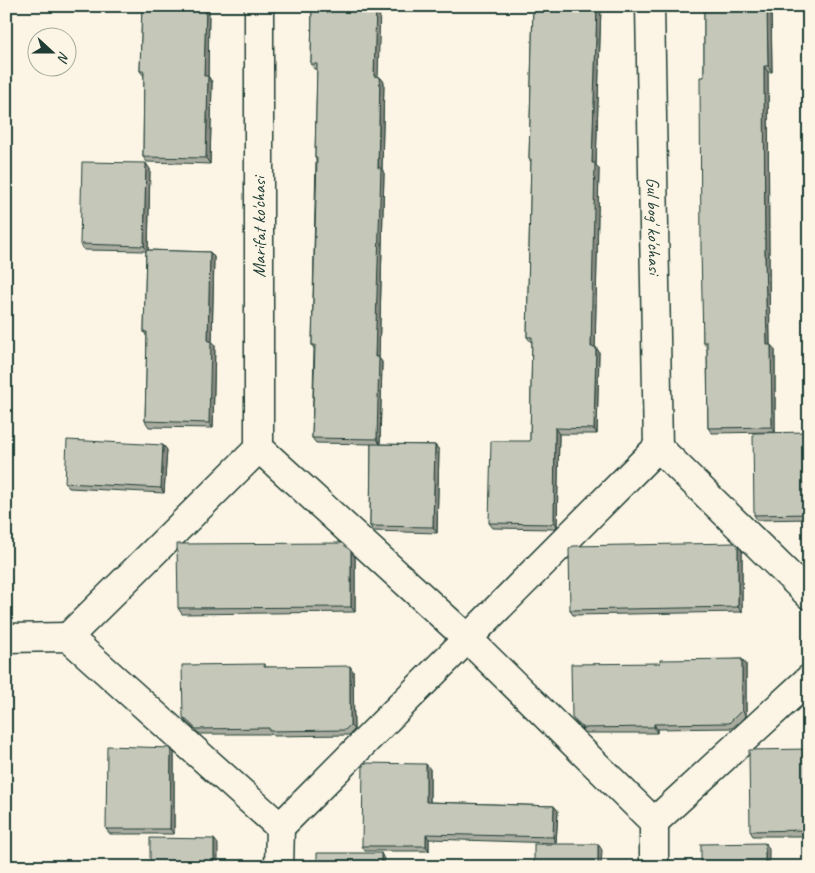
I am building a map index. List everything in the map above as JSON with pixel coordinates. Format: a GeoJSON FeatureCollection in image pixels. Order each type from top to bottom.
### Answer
{"type":"FeatureCollection","features":[{"type":"Feature","properties":{"kind":"street","name":"Marifat ko'chasi"},"geometry":{"type":"LineString","coordinates":[[259,6],[259,448]]}},
{"type":"Feature","properties":{"kind":"street","name":"Gul bog' ko'chasi"},"geometry":{"type":"LineString","coordinates":[[650,6],[658,446]]}},
{"type":"Feature","properties":{"kind":"street"},"geometry":{"type":"LineString","coordinates":[[279,867],[280,827],[658,446],[809,595]]}},
{"type":"Feature","properties":{"kind":"street"},"geometry":{"type":"LineString","coordinates":[[68,637],[259,448],[468,639],[654,822],[654,867]]}},
{"type":"Feature","properties":{"kind":"street"},"geometry":{"type":"LineString","coordinates":[[6,638],[68,637],[280,827]]}},
{"type":"Feature","properties":{"kind":"street"},"geometry":{"type":"LineString","coordinates":[[654,822],[809,679]]}},
{"type":"Feature","properties":{"kind":"building"},"geometry":{"type":"Polygon","coordinates":[[[142,6],[206,6],[204,76],[208,76],[206,158],[143,157],[144,71],[140,71],[142,6]]]}},
{"type":"Feature","properties":{"kind":"building"},"geometry":{"type":"Polygon","coordinates":[[[312,6],[376,6],[374,76],[380,77],[378,168],[381,168],[375,357],[379,357],[377,439],[312,438],[315,345],[312,345],[317,157],[315,157],[317,64],[311,64],[312,6]]]}},
{"type":"Feature","properties":{"kind":"building"},"geometry":{"type":"Polygon","coordinates":[[[533,6],[597,6],[592,163],[595,163],[591,347],[596,347],[594,429],[555,428],[554,521],[551,524],[489,523],[491,441],[530,441],[532,337],[527,337],[533,6]]]}},
{"type":"Feature","properties":{"kind":"building"},"geometry":{"type":"Polygon","coordinates":[[[704,6],[767,6],[768,66],[764,66],[765,259],[767,345],[771,345],[772,427],[708,428],[707,342],[703,342],[701,251],[700,77],[704,77],[704,6]]]}},
{"type":"Feature","properties":{"kind":"building"},"geometry":{"type":"Polygon","coordinates":[[[82,162],[146,163],[144,246],[80,244],[82,162]]]}},
{"type":"Feature","properties":{"kind":"building"},"geometry":{"type":"Polygon","coordinates":[[[146,250],[210,252],[208,341],[211,341],[209,423],[145,421],[147,332],[144,332],[146,250]]]}},
{"type":"Feature","properties":{"kind":"building"},"geometry":{"type":"Polygon","coordinates":[[[809,432],[809,514],[754,515],[753,433],[809,432]]]}},
{"type":"Feature","properties":{"kind":"building"},"geometry":{"type":"Polygon","coordinates":[[[67,440],[163,445],[161,488],[65,483],[67,440]]]}},
{"type":"Feature","properties":{"kind":"building"},"geometry":{"type":"Polygon","coordinates":[[[371,444],[435,445],[433,527],[370,526],[371,444]]]}},
{"type":"Feature","properties":{"kind":"building"},"geometry":{"type":"Polygon","coordinates":[[[342,543],[351,551],[351,607],[178,608],[177,544],[342,543]]]}},
{"type":"Feature","properties":{"kind":"building"},"geometry":{"type":"Polygon","coordinates":[[[735,543],[738,546],[738,607],[570,610],[569,549],[573,546],[735,543]]]}},
{"type":"Feature","properties":{"kind":"building"},"geometry":{"type":"Polygon","coordinates":[[[742,659],[742,710],[729,723],[654,724],[654,727],[583,728],[572,718],[571,664],[660,663],[660,660],[742,659]]]}},
{"type":"Feature","properties":{"kind":"building"},"geometry":{"type":"Polygon","coordinates":[[[264,664],[264,667],[350,666],[350,725],[345,730],[269,731],[269,728],[196,729],[183,717],[182,665],[264,664]]]}},
{"type":"Feature","properties":{"kind":"building"},"geometry":{"type":"Polygon","coordinates":[[[107,746],[171,748],[170,829],[106,829],[107,746]]]}},
{"type":"Feature","properties":{"kind":"building"},"geometry":{"type":"Polygon","coordinates":[[[809,749],[809,830],[750,831],[749,750],[809,749]]]}},
{"type":"Feature","properties":{"kind":"building"},"geometry":{"type":"Polygon","coordinates":[[[363,763],[426,764],[426,802],[554,806],[553,837],[426,834],[426,846],[362,846],[363,763]]]}},
{"type":"Feature","properties":{"kind":"building"},"geometry":{"type":"Polygon","coordinates":[[[150,838],[214,839],[214,867],[150,867],[150,838]]]}},
{"type":"Feature","properties":{"kind":"building"},"geometry":{"type":"Polygon","coordinates":[[[765,843],[765,867],[701,867],[701,844],[765,843]]]}},
{"type":"Feature","properties":{"kind":"building"},"geometry":{"type":"Polygon","coordinates":[[[534,844],[598,844],[598,867],[534,867],[534,844]]]}},
{"type":"Feature","properties":{"kind":"building"},"geometry":{"type":"Polygon","coordinates":[[[317,853],[381,853],[381,867],[317,867],[317,853]]]}}]}
